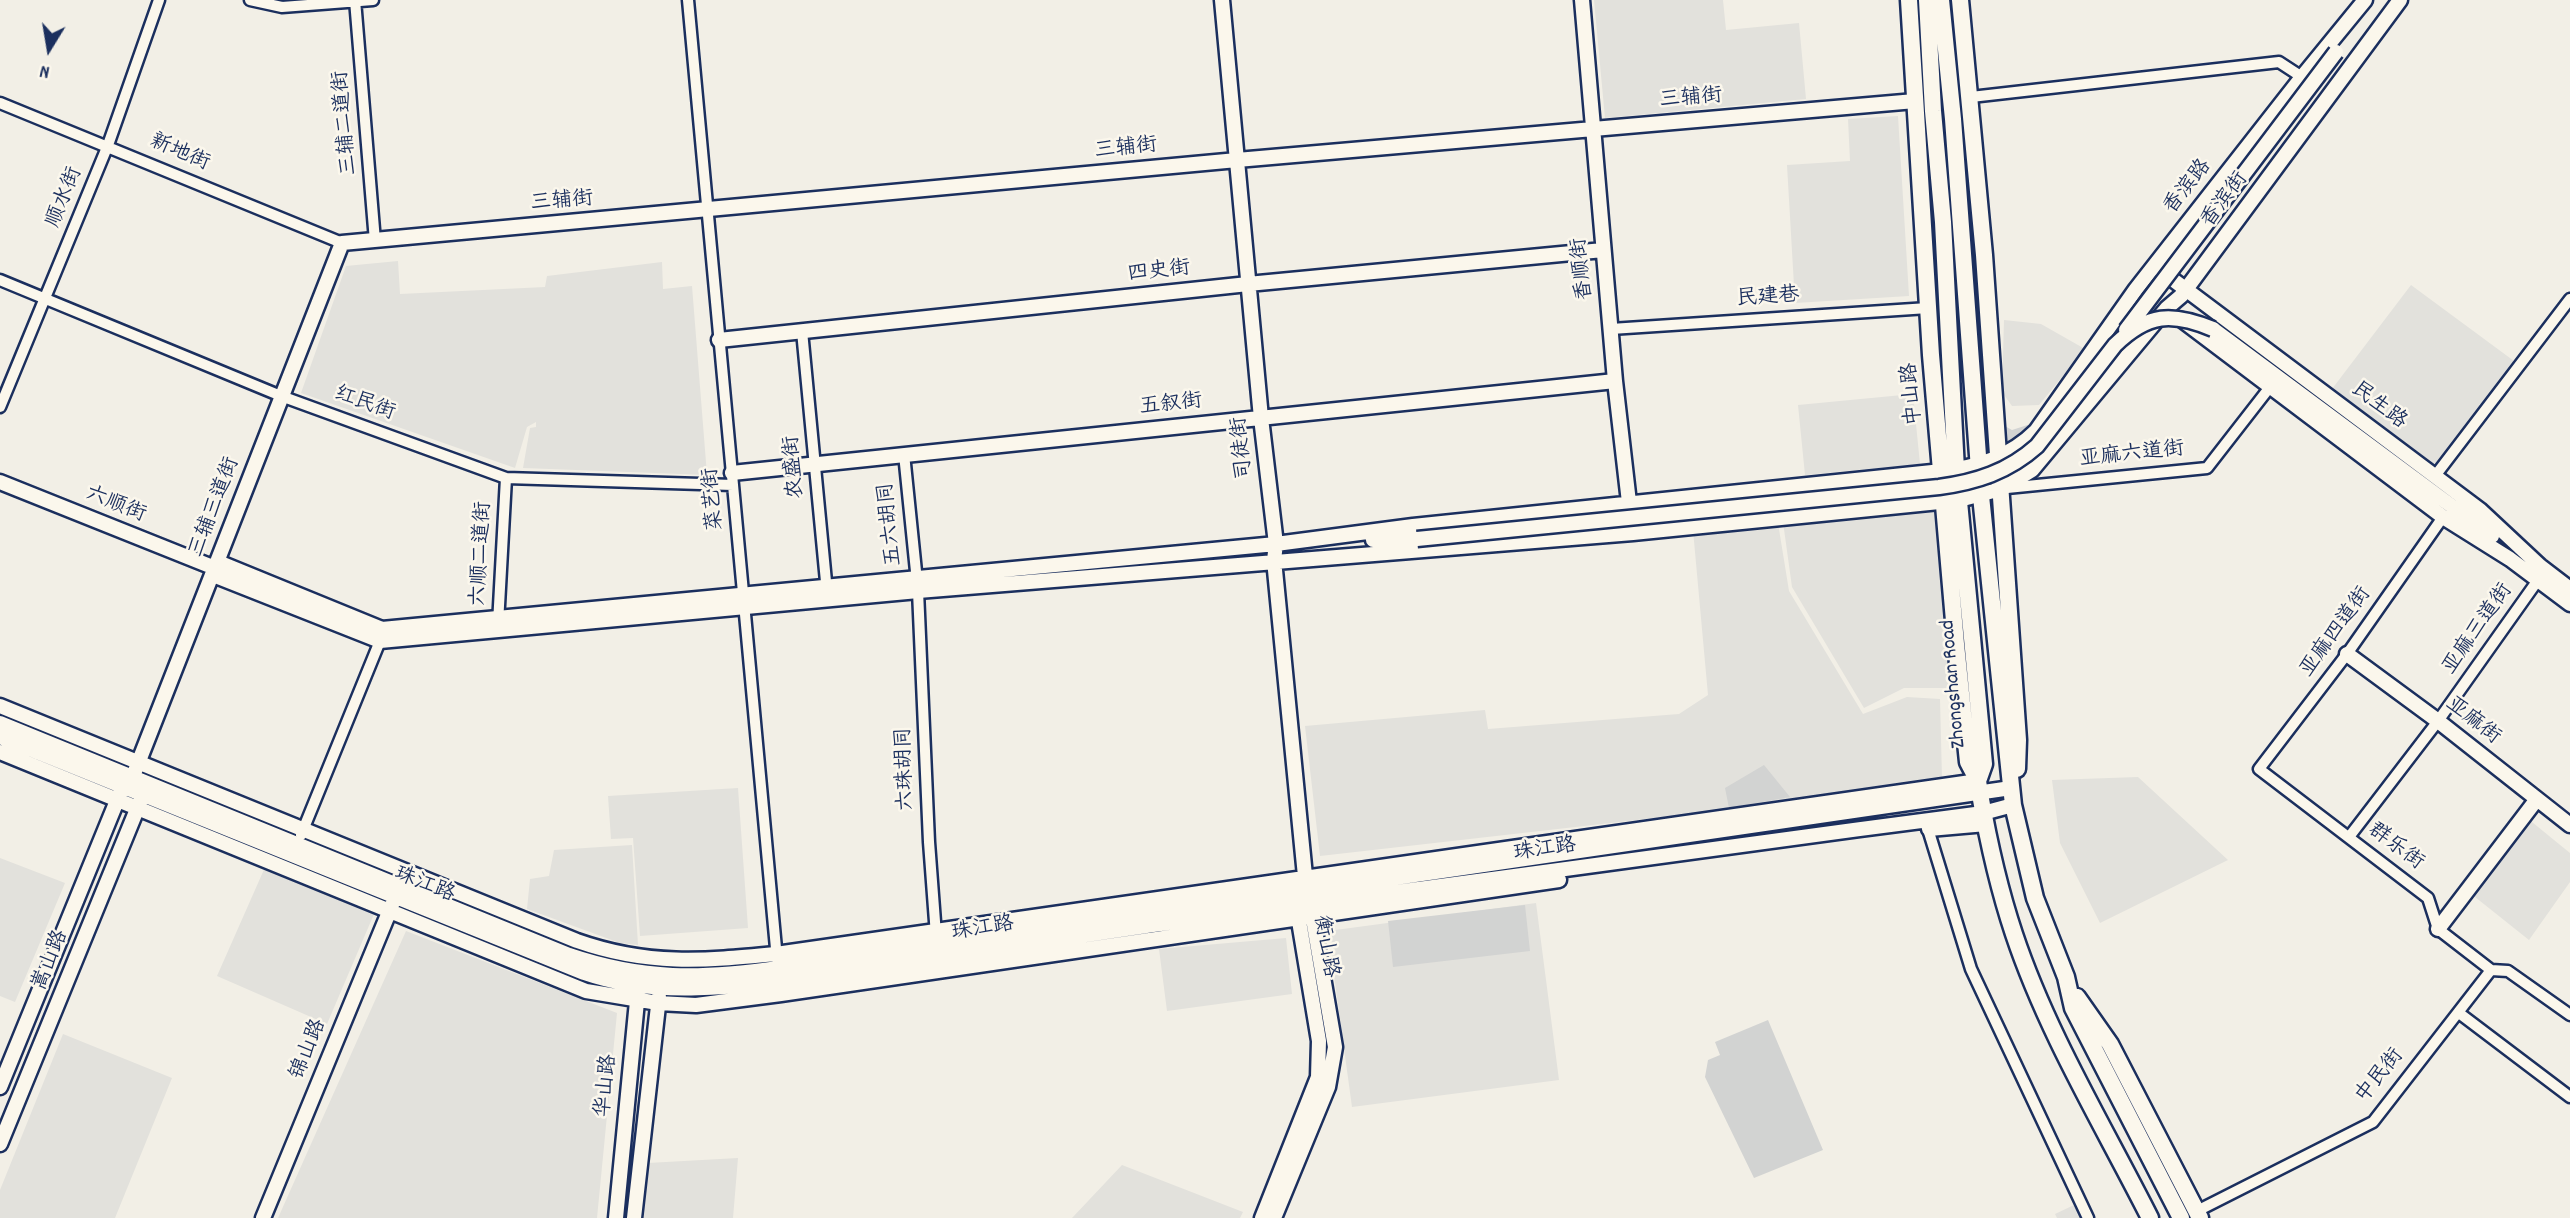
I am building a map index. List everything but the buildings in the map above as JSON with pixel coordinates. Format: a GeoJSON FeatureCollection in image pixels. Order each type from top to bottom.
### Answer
{"type":"FeatureCollection","features":[{"type":"Feature","properties":{"kind":"main road","name":"司徒街"},"geometry":{"type":"LineString","coordinates":[[1222,0],[1261,418],[1276,544],[1275,560],[1303,884]]}},
{"type":"Feature","properties":{"kind":"main road","name":"香顺街"},"geometry":{"type":"LineString","coordinates":[[1582,0],[1615,381],[1633,533]]}},
{"type":"Feature","properties":{"kind":"main road","name":"中山路"},"geometry":{"type":"LineString","coordinates":[[1909,0],[1928,308],[1949,470],[1968,762],[1979,787]]}},
{"type":"Feature","properties":{"kind":"main road"},"geometry":{"type":"LineString","coordinates":[[1927,0],[1943,222],[1949,470]]}},
{"type":"Feature","properties":{"kind":"main road"},"geometry":{"type":"LineString","coordinates":[[1941,0],[1953,119],[1978,465],[2013,805],[2035,898],[2067,981],[2073,1008],[2181,1218]]}},
{"type":"Feature","properties":{"kind":"main road"},"geometry":{"type":"LineString","coordinates":[[1960,0],[1984,255],[2018,740],[2018,767],[2011,788]]}},
{"type":"Feature","properties":{"kind":"main road","name":"香滨路"},"geometry":{"type":"LineString","coordinates":[[1296,541],[1413,526],[1949,470],[1999,458],[2029,438],[2054,407],[2136,289],[2365,0]]}},
{"type":"Feature","properties":{"kind":"main road"},"geometry":{"type":"LineString","coordinates":[[215,568],[380,641],[498,624],[918,584],[1296,541],[1417,538],[1939,487],[1989,477],[2025,457],[2037,446],[2336,52],[2372,0]]}},
{"type":"Feature","properties":{"kind":"main road","name":"香滨街"},"geometry":{"type":"LineString","coordinates":[[918,584],[1633,533],[1951,501],[1981,496],[2001,489],[2032,470],[2167,308],[2186,289],[2400,0]]}},
{"type":"Feature","properties":{"kind":"main road"},"geometry":{"type":"LineString","coordinates":[[1953,119],[1965,51]]}},
{"type":"Feature","properties":{"kind":"main road"},"geometry":{"type":"LineString","coordinates":[[1915,67],[1933,111]]}},
{"type":"Feature","properties":{"kind":"main road","name":"三辅街"},"geometry":{"type":"LineString","coordinates":[[342,243],[1237,160],[1915,102]]}},
{"type":"Feature","properties":{"kind":"main road"},"geometry":{"type":"LineString","coordinates":[[1925,261],[1943,222]]}},
{"type":"Feature","properties":{"kind":"main road"},"geometry":{"type":"LineString","coordinates":[[1962,233],[1984,255]]}},
{"type":"Feature","properties":{"kind":"main road","name":"三辅三道街"},"geometry":{"type":"LineString","coordinates":[[0,1087],[138,762],[342,243]]}},
{"type":"Feature","properties":{"kind":"main road","name":"四史街"},"geometry":{"type":"LineString","coordinates":[[719,340],[1248,284],[1603,250]]}},
{"type":"Feature","properties":{"kind":"main road"},"geometry":{"type":"LineString","coordinates":[[1966,292],[1974,268],[1984,255]]}},
{"type":"Feature","properties":{"kind":"main road","name":"民生路"},"geometry":{"type":"LineString","coordinates":[[2155,267],[2480,510],[2570,604]]}},
{"type":"Feature","properties":{"kind":"main road","name":"民生路"},"geometry":{"type":"LineString","coordinates":[[2167,308],[2443,517],[2511,559],[2570,589]]}},
{"type":"Feature","properties":{"kind":"main road"},"geometry":{"type":"LineString","coordinates":[[2115,345],[2140,324],[2167,317],[2183,318],[2213,329],[2539,573]]}},
{"type":"Feature","properties":{"kind":"main road","name":"五叙街"},"geometry":{"type":"LineString","coordinates":[[732,479],[815,464],[904,454],[1615,381]]}},
{"type":"Feature","properties":{"kind":"main road","name":"六顺街"},"geometry":{"type":"LineString","coordinates":[[0,482],[215,568]]}},
{"type":"Feature","properties":{"kind":"main road"},"geometry":{"type":"LineString","coordinates":[[215,568],[382,629],[498,624]]}},
{"type":"Feature","properties":{"kind":"main road","name":"亚麻街"},"geometry":{"type":"LineString","coordinates":[[2347,654],[2438,721],[2570,825]]}},
{"type":"Feature","properties":{"kind":"main road","name":"珠江路"},"geometry":{"type":"LineString","coordinates":[[0,706],[577,941],[613,953],[640,958],[712,960],[779,974]]}},
{"type":"Feature","properties":{"kind":"main road","name":"珠江路"},"geometry":{"type":"LineString","coordinates":[[0,723],[125,788],[140,802],[393,904],[584,973],[638,987],[660,982],[707,989],[937,938],[1979,787],[2011,788]]}},
{"type":"Feature","properties":{"kind":"main road","name":"珠江路"},"geometry":{"type":"LineString","coordinates":[[0,737],[125,788]]}},
{"type":"Feature","properties":{"kind":"main road","name":"珠江路"},"geometry":{"type":"LineString","coordinates":[[0,752],[125,788],[297,845],[604,967],[638,987],[658,1003],[696,1005],[779,974],[1304,911],[1928,829],[1984,818],[2013,805]]}},
{"type":"Feature","properties":{"kind":"main road"},"geometry":{"type":"LineString","coordinates":[[1979,787],[1984,818],[2013,933],[2037,993],[2150,1218]]}},
{"type":"Feature","properties":{"kind":"main road"},"geometry":{"type":"LineString","coordinates":[[2438,929],[2537,799]]}},
{"type":"Feature","properties":{"kind":"main road","name":"嵩山路"},"geometry":{"type":"LineString","coordinates":[[0,1144],[140,802]]}},
{"type":"Feature","properties":{"kind":"main road","name":"珠江路"},"geometry":{"type":"LineString","coordinates":[[1304,911],[1984,818]]}},
{"type":"Feature","properties":{"kind":"main road","name":"衡山路"},"geometry":{"type":"LineString","coordinates":[[1262,1218],[1318,1077],[1319,1041],[1303,884]]}},
{"type":"Feature","properties":{"kind":"main road","name":"锦山路"},"geometry":{"type":"LineString","coordinates":[[263,1218],[393,904]]}},
{"type":"Feature","properties":{"kind":"main road","name":"衡山路"},"geometry":{"type":"LineString","coordinates":[[1273,1218],[1328,1087],[1333,1067],[1335,1047],[1304,911]]}},
{"type":"Feature","properties":{"kind":"main road","name":"华山路"},"geometry":{"type":"LineString","coordinates":[[616,1218],[640,958]]}},
{"type":"Feature","properties":{"kind":"main road","name":"华山路"},"geometry":{"type":"LineString","coordinates":[[634,1218],[662,960]]}},
{"type":"Feature","properties":{"kind":"main road"},"geometry":{"type":"LineString","coordinates":[[2067,981],[2110,1044],[2199,1214]]}},
{"type":"Feature","properties":{"kind":"street","name":"顺水街"},"geometry":{"type":"LineString","coordinates":[[0,407],[108,145],[159,0]]}},
{"type":"Feature","properties":{"kind":"street"},"geometry":{"type":"LineString","coordinates":[[250,0],[282,7],[373,0]]}},
{"type":"Feature","properties":{"kind":"street","name":"菜艺街"},"geometry":{"type":"LineString","coordinates":[[688,0],[779,974]]}},
{"type":"Feature","properties":{"kind":"street","name":"三辅二道街"},"geometry":{"type":"LineString","coordinates":[[356,1],[375,241]]}},
{"type":"Feature","properties":{"kind":"street"},"geometry":{"type":"LineString","coordinates":[[1971,97],[2279,62],[2302,77]]}},
{"type":"Feature","properties":{"kind":"street","name":"新地街"},"geometry":{"type":"LineString","coordinates":[[0,103],[342,243]]}},
{"type":"Feature","properties":{"kind":"street","name":"红民街"},"geometry":{"type":"LineString","coordinates":[[0,280],[281,396],[506,478],[732,479]]}},
{"type":"Feature","properties":{"kind":"street"},"geometry":{"type":"LineString","coordinates":[[2435,476],[2570,299]]}},
{"type":"Feature","properties":{"kind":"street","name":"民建巷"},"geometry":{"type":"LineString","coordinates":[[1611,329],[1928,308]]}},
{"type":"Feature","properties":{"kind":"street","name":"农盛街"},"geometry":{"type":"LineString","coordinates":[[802,331],[827,593]]}},
{"type":"Feature","properties":{"kind":"street","name":"亚麻六道街"},"geometry":{"type":"LineString","coordinates":[[2001,489],[2207,468],[2270,387]]}},
{"type":"Feature","properties":{"kind":"street","name":"五六胡同"},"geometry":{"type":"LineString","coordinates":[[904,454],[918,584]]}},
{"type":"Feature","properties":{"kind":"street","name":"六顺二道街"},"geometry":{"type":"LineString","coordinates":[[498,624],[506,478]]}},
{"type":"Feature","properties":{"kind":"street","name":"亚麻四道街"},"geometry":{"type":"LineString","coordinates":[[2259,769],[2347,654],[2443,517]]}},
{"type":"Feature","properties":{"kind":"street","name":"亚麻三道街"},"geometry":{"type":"LineString","coordinates":[[2349,837],[2438,721],[2539,573]]}},
{"type":"Feature","properties":{"kind":"street","name":"六珠胡同"},"geometry":{"type":"LineString","coordinates":[[918,584],[929,842],[937,938]]}},
{"type":"Feature","properties":{"kind":"street"},"geometry":{"type":"LineString","coordinates":[[297,845],[380,641]]}},
{"type":"Feature","properties":{"kind":"street","name":"群乐街"},"geometry":{"type":"LineString","coordinates":[[2259,769],[2428,898],[2438,929]]}},
{"type":"Feature","properties":{"kind":"street"},"geometry":{"type":"LineString","coordinates":[[1928,829],[1971,969],[2088,1218]]}},
{"type":"Feature","properties":{"kind":"street"},"geometry":{"type":"LineString","coordinates":[[2438,929],[2491,970],[2508,971],[2570,1015]]}},
{"type":"Feature","properties":{"kind":"street","name":"中民街"},"geometry":{"type":"LineString","coordinates":[[2199,1214],[2373,1122],[2491,970]]}},
{"type":"Feature","properties":{"kind":"street"},"geometry":{"type":"LineString","coordinates":[[2459,1013],[2570,1097]]}},
{"type":"Feature","properties":{"kind":"shaded area"},"geometry":{"type":"Polygon","coordinates":[[[1594,0],[1723,0],[1726,30],[1799,23],[1806,99],[1605,118],[1594,0]]]}},
{"type":"Feature","properties":{"kind":"shaded area"},"geometry":{"type":"Polygon","coordinates":[[[1898,116],[1909,296],[1795,303],[1787,165],[1850,161],[1848,119],[1898,116]]]}},
{"type":"Feature","properties":{"kind":"shaded area"},"geometry":{"type":"Polygon","coordinates":[[[398,261],[400,294],[545,287],[547,276],[662,262],[663,289],[692,286],[707,475],[523,468],[530,428],[536,427],[536,422],[527,427],[515,468],[301,393],[346,266],[398,261]]]}},
{"type":"Feature","properties":{"kind":"shaded area"},"geometry":{"type":"Polygon","coordinates":[[[2411,285],[2514,361],[2434,466],[2332,389],[2411,285]]]}},
{"type":"Feature","properties":{"kind":"shaded area"},"geometry":{"type":"Polygon","coordinates":[[[2004,320],[2041,324],[2085,349],[2039,405],[2012,406],[2002,392],[2004,320]]]}},
{"type":"Feature","properties":{"kind":"shaded area"},"geometry":{"type":"Polygon","coordinates":[[[1913,394],[1920,464],[1805,475],[1798,405],[1913,394]]]}},
{"type":"Feature","properties":{"kind":"shaded area"},"geometry":{"type":"Polygon","coordinates":[[[1992,419],[2012,430],[2037,422],[2035,430],[1996,455],[1992,419]]]}},
{"type":"Feature","properties":{"kind":"shaded area"},"geometry":{"type":"Polygon","coordinates":[[[1936,510],[1952,688],[1904,688],[1864,708],[1792,587],[1783,522],[1936,510]]]}},
{"type":"Feature","properties":{"kind":"shaded area"},"geometry":{"type":"Polygon","coordinates":[[[1778,523],[1789,591],[1863,714],[1907,697],[1940,699],[1942,779],[1725,810],[1320,856],[1305,726],[1485,710],[1488,729],[1679,714],[1708,695],[1693,530],[1778,523]]]}},
{"type":"Feature","properties":{"kind":"shaded area"},"geometry":{"type":"Polygon","coordinates":[[[1764,765],[1790,797],[1729,808],[1725,788],[1764,765]]]}},
{"type":"Feature","properties":{"kind":"shaded area"},"geometry":{"type":"Polygon","coordinates":[[[2138,777],[2228,860],[2100,923],[2060,843],[2052,780],[2138,777]]]}},
{"type":"Feature","properties":{"kind":"shaded area"},"geometry":{"type":"Polygon","coordinates":[[[738,788],[748,928],[640,936],[633,838],[611,839],[608,796],[738,788]]]}},
{"type":"Feature","properties":{"kind":"shaded area"},"geometry":{"type":"Polygon","coordinates":[[[2527,818],[2570,853],[2570,882],[2529,940],[2470,893],[2527,818]]]}},
{"type":"Feature","properties":{"kind":"shaded area"},"geometry":{"type":"Polygon","coordinates":[[[632,845],[638,945],[620,943],[527,909],[530,879],[549,876],[554,850],[632,845]]]}},
{"type":"Feature","properties":{"kind":"shaded area"},"geometry":{"type":"Polygon","coordinates":[[[0,858],[65,883],[15,1002],[0,996],[0,858]]]}},
{"type":"Feature","properties":{"kind":"shaded area"},"geometry":{"type":"Polygon","coordinates":[[[266,865],[374,914],[327,1024],[217,976],[266,865]]]}},
{"type":"Feature","properties":{"kind":"shaded area"},"geometry":{"type":"Polygon","coordinates":[[[1536,903],[1559,1080],[1352,1107],[1328,931],[1536,903]]]}},
{"type":"Feature","properties":{"kind":"shaded area"},"geometry":{"type":"Polygon","coordinates":[[[1525,905],[1530,951],[1393,967],[1388,921],[1525,905]]]}},
{"type":"Feature","properties":{"kind":"shaded area"},"geometry":{"type":"Polygon","coordinates":[[[406,931],[617,1013],[597,1218],[278,1218],[406,931]]]}},
{"type":"Feature","properties":{"kind":"shaded area"},"geometry":{"type":"Polygon","coordinates":[[[1286,938],[1292,994],[1167,1011],[1159,949],[1286,938]]]}},
{"type":"Feature","properties":{"kind":"shaded area"},"geometry":{"type":"Polygon","coordinates":[[[1768,1020],[1823,1150],[1754,1178],[1705,1077],[1708,1060],[1720,1055],[1715,1042],[1768,1020]]]}},
{"type":"Feature","properties":{"kind":"shaded area"},"geometry":{"type":"Polygon","coordinates":[[[63,1034],[172,1078],[115,1218],[0,1218],[0,1190],[63,1034]]]}},
{"type":"Feature","properties":{"kind":"shaded area"},"geometry":{"type":"Polygon","coordinates":[[[738,1158],[733,1218],[642,1218],[648,1163],[738,1158]]]}},
{"type":"Feature","properties":{"kind":"shaded area"},"geometry":{"type":"Polygon","coordinates":[[[1122,1165],[1243,1212],[1240,1218],[1072,1218],[1122,1165]]]}},
{"type":"Feature","properties":{"kind":"shaded area"},"geometry":{"type":"Polygon","coordinates":[[[2074,1205],[2080,1218],[2057,1218],[2055,1214],[2074,1205]]]}}]}
